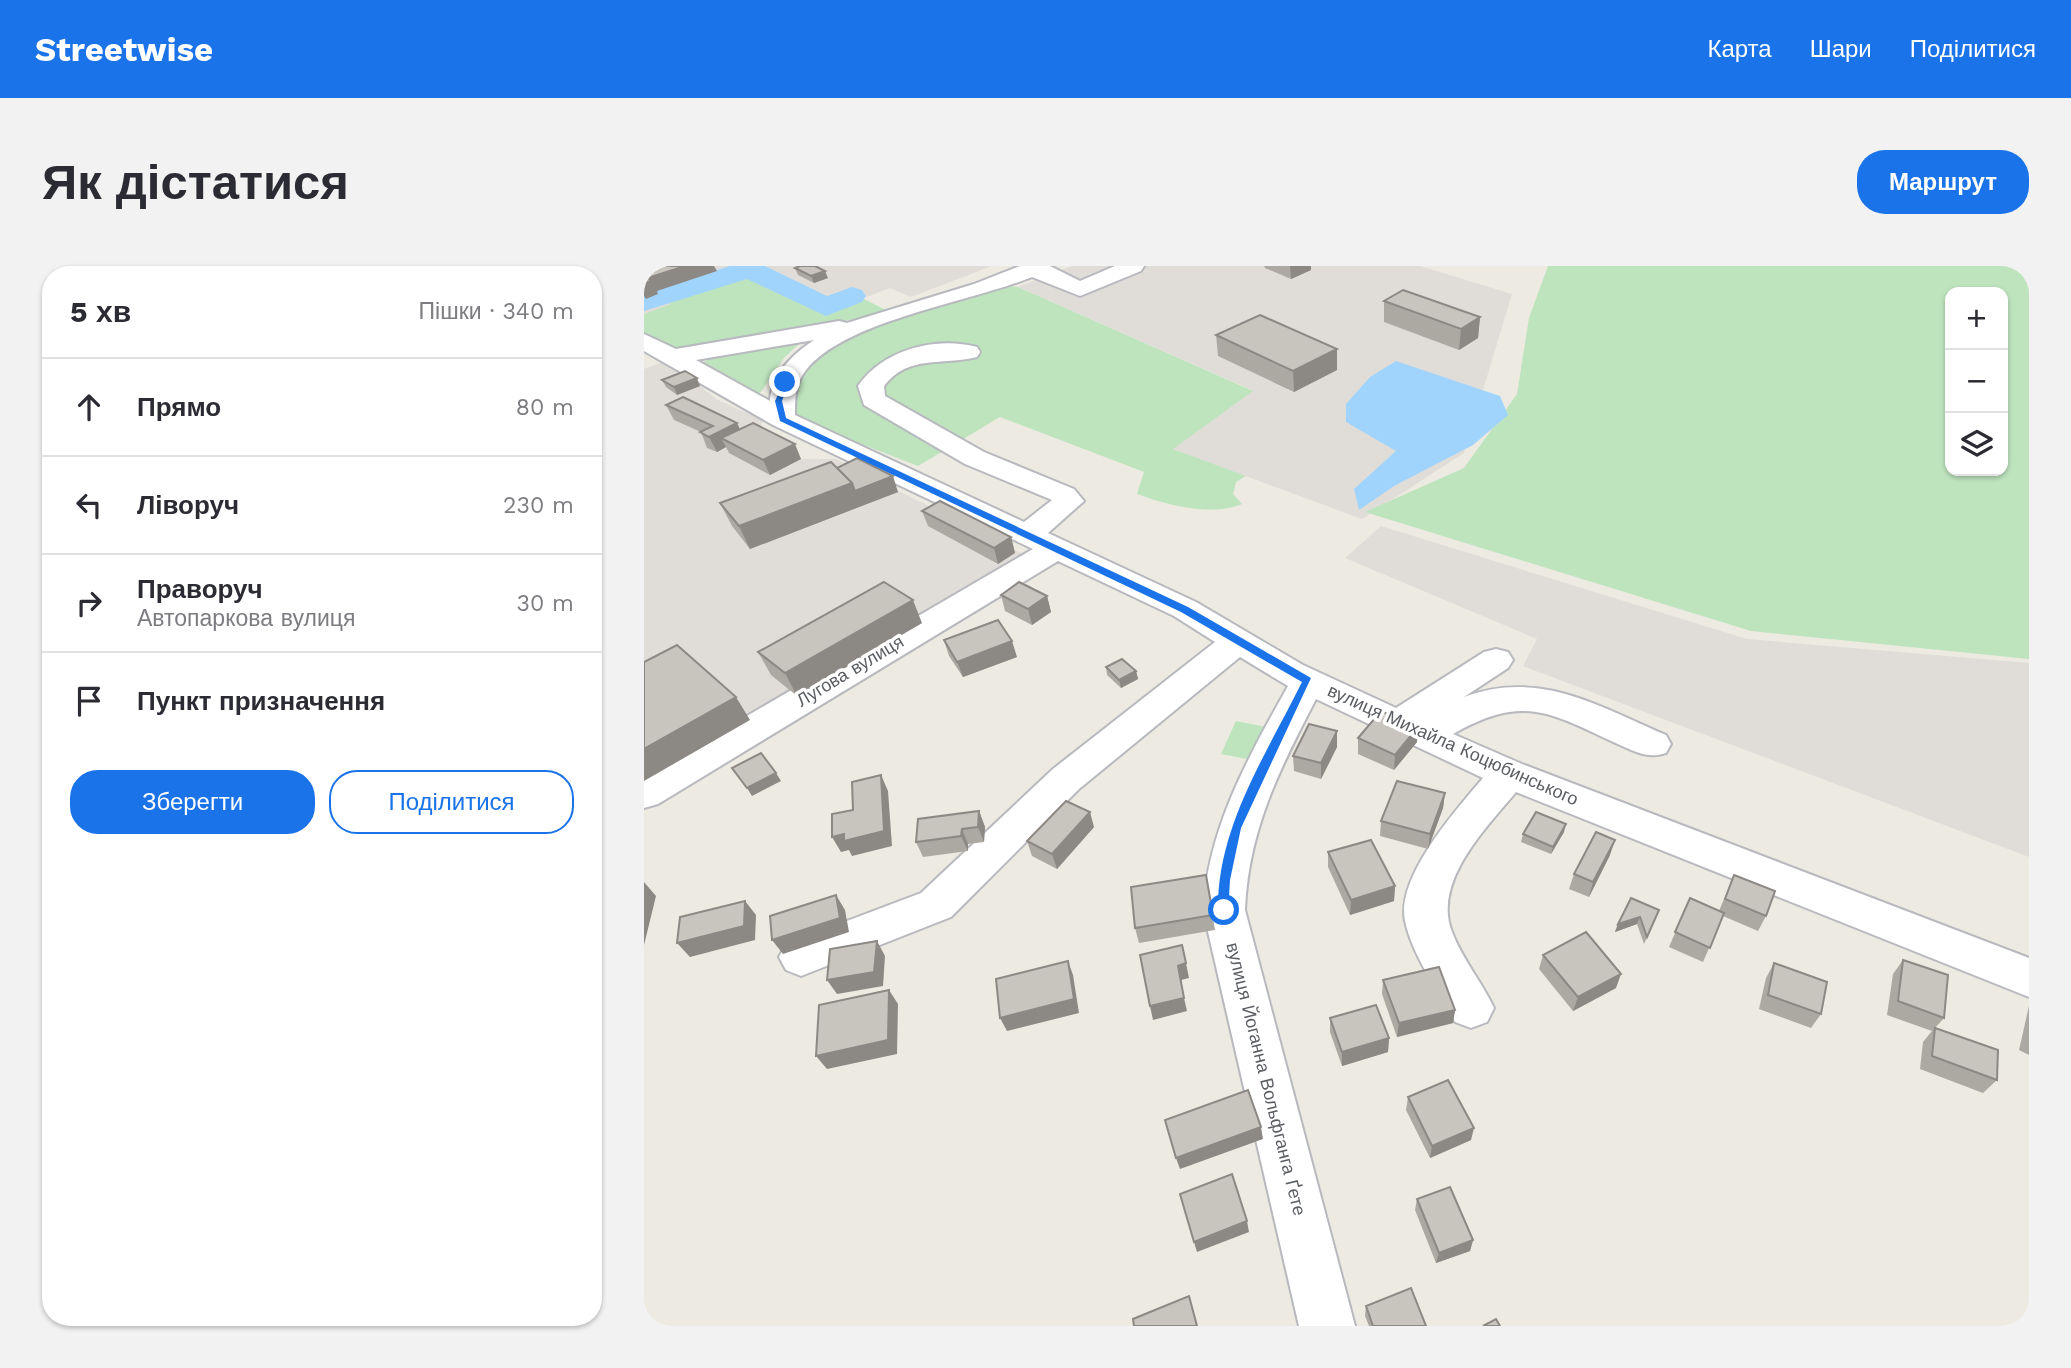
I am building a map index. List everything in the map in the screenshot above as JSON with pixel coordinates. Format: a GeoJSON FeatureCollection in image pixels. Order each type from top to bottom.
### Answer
{"type":"FeatureCollection","features":[{"type":"Feature","properties":{"kind":"street"},"geometry":{"type":"LineString","coordinates":[[673,357],[862,323],[978,290],[1036,267],[1080,289],[1133,266]]}},
{"type":"Feature","properties":{"kind":"street"},"geometry":{"type":"LineString","coordinates":[[782,419],[779,401],[785,382],[800,362],[824,344],[862,323]]}},
{"type":"Feature","properties":{"kind":"street","name":"вулиця Михайла Коцюбинського"},"geometry":{"type":"LineString","coordinates":[[644,341],[782,419],[1185,609],[1307,681],[1409,729],[1509,774],[2029,978]]}},
{"type":"Feature","properties":{"kind":"street","name":"Лугова вулиця"},"geometry":{"type":"LineString","coordinates":[[644,794],[1041,542],[1069,501],[1063,492],[1013,476],[945,445],[873,400],[871,386],[880,371],[896,361],[925,353],[968,352]]}},
{"type":"Feature","properties":{"kind":"street"},"geometry":{"type":"LineString","coordinates":[[801,957],[936,905],[1066,779],[1238,641]]}},
{"type":"Feature","properties":{"kind":"street"},"geometry":{"type":"LineString","coordinates":[[1409,729],[1496,660]]}},
{"type":"Feature","properties":{"kind":"street","name":"вулиця Йоганна Вольфганга Ґете"},"geometry":{"type":"LineString","coordinates":[[1307,681],[1235,828],[1223,880],[1224,910],[1327,1326]]}},
{"type":"Feature","properties":{"kind":"street"},"geometry":{"type":"LineString","coordinates":[[1409,729],[1481,704],[1515,697],[1552,704],[1653,744]]}},
{"type":"Feature","properties":{"kind":"street"},"geometry":{"type":"LineString","coordinates":[[1471,1008],[1429,929],[1425,911],[1429,889],[1444,862],[1509,774]]}},
{"type":"Feature","properties":{"kind":"shaded area"},"geometry":{"type":"Polygon","coordinates":[[[644,266],[992,266],[911,297],[890,288],[840,307],[765,272],[644,314],[644,266]]]}},
{"type":"Feature","properties":{"kind":"shaded area"},"geometry":{"type":"Polygon","coordinates":[[[1072,266],[1420,266],[1512,294],[1464,453],[1362,519],[1172,449],[1252,390],[1018,287],[1072,266]]]}},
{"type":"Feature","properties":{"kind":"shaded area"},"geometry":{"type":"Polygon","coordinates":[[[661,363],[700,386],[716,399],[762,420],[760,438],[801,459],[836,459],[1023,554],[922,623],[644,781],[644,369],[661,363]]]}},
{"type":"Feature","properties":{"kind":"shaded area"},"geometry":{"type":"Polygon","coordinates":[[[1381,526],[1747,639],[2029,663],[2029,857],[1523,666],[1537,639],[1345,558],[1381,526]]]}},
{"type":"Feature","properties":{"kind":"green space"},"geometry":{"type":"Polygon","coordinates":[[[742,266],[765,272],[845,305],[862,298],[886,310],[861,318],[673,350],[644,336],[644,314],[671,304],[665,301],[644,307],[644,300],[661,295],[657,292],[742,266]]]}},
{"type":"Feature","properties":{"kind":"green space"},"geometry":{"type":"Polygon","coordinates":[[[1548,266],[2029,266],[2029,659],[1751,631],[1365,512],[1464,468],[1517,394],[1529,318],[1548,266]]]}},
{"type":"Feature","properties":{"kind":"green space"},"geometry":{"type":"Polygon","coordinates":[[[1002,285],[1018,287],[1253,391],[1173,449],[1246,476],[1236,482],[1233,494],[1242,504],[1217,509],[1190,508],[1137,494],[1144,472],[1000,417],[918,466],[792,417],[799,372],[828,346],[881,321],[938,308],[1002,285]]]}},
{"type":"Feature","properties":{"kind":"green space"},"geometry":{"type":"Polygon","coordinates":[[[803,340],[784,358],[761,392],[754,395],[703,370],[704,362],[718,354],[803,340]]]}},
{"type":"Feature","properties":{"kind":"green space"},"geometry":{"type":"Polygon","coordinates":[[[1236,721],[1266,727],[1252,760],[1221,754],[1236,721]]]}},
{"type":"Feature","properties":{"kind":"water"},"geometry":{"type":"Polygon","coordinates":[[[1396,361],[1500,396],[1508,415],[1473,445],[1394,486],[1359,510],[1354,489],[1396,451],[1346,422],[1346,404],[1370,377],[1396,361]]]}},
{"type":"Feature","properties":{"kind":"building"},"geometry":{"type":"Polygon","coordinates":[[[644,266],[685,266],[648,278],[651,281],[644,283],[644,266]]]}},
{"type":"Feature","properties":{"kind":"building"},"geometry":{"type":"Polygon","coordinates":[[[815,266],[825,271],[811,276],[795,268],[815,266]]]}},
{"type":"Feature","properties":{"kind":"building"},"geometry":{"type":"Polygon","coordinates":[[[1403,290],[1480,317],[1461,329],[1384,301],[1403,290]]]}},
{"type":"Feature","properties":{"kind":"building"},"geometry":{"type":"Polygon","coordinates":[[[1260,315],[1337,349],[1293,371],[1216,335],[1260,315]]]}},
{"type":"Feature","properties":{"kind":"building"},"geometry":{"type":"Polygon","coordinates":[[[685,371],[697,378],[674,387],[662,380],[685,371]]]}},
{"type":"Feature","properties":{"kind":"building"},"geometry":{"type":"Polygon","coordinates":[[[683,397],[737,423],[709,437],[700,432],[713,426],[666,405],[683,397]]]}},
{"type":"Feature","properties":{"kind":"building"},"geometry":{"type":"Polygon","coordinates":[[[753,423],[795,444],[763,460],[721,438],[753,423]]]}},
{"type":"Feature","properties":{"kind":"building"},"geometry":{"type":"Polygon","coordinates":[[[857,458],[893,476],[855,491],[852,483],[837,468],[857,458]]]}},
{"type":"Feature","properties":{"kind":"building"},"geometry":{"type":"Polygon","coordinates":[[[831,462],[852,483],[739,526],[720,503],[831,462]]]}},
{"type":"Feature","properties":{"kind":"building"},"geometry":{"type":"Polygon","coordinates":[[[940,501],[1011,537],[994,548],[922,511],[940,501]]]}},
{"type":"Feature","properties":{"kind":"building"},"geometry":{"type":"Polygon","coordinates":[[[884,582],[913,600],[785,673],[758,652],[884,582]]]}},
{"type":"Feature","properties":{"kind":"building"},"geometry":{"type":"Polygon","coordinates":[[[1019,582],[1047,596],[1028,609],[1001,595],[1019,582]]]}},
{"type":"Feature","properties":{"kind":"building"},"geometry":{"type":"Polygon","coordinates":[[[998,620],[1012,641],[957,662],[944,640],[998,620]]]}},
{"type":"Feature","properties":{"kind":"building"},"geometry":{"type":"Polygon","coordinates":[[[677,645],[736,697],[644,749],[644,662],[677,645]]]}},
{"type":"Feature","properties":{"kind":"building"},"geometry":{"type":"Polygon","coordinates":[[[1122,659],[1136,671],[1119,680],[1106,667],[1122,659]]]}},
{"type":"Feature","properties":{"kind":"building"},"geometry":{"type":"Polygon","coordinates":[[[1381,711],[1418,727],[1395,755],[1358,738],[1381,711]]]}},
{"type":"Feature","properties":{"kind":"building"},"geometry":{"type":"Polygon","coordinates":[[[1309,724],[1337,731],[1321,763],[1293,756],[1309,724]]]}},
{"type":"Feature","properties":{"kind":"building"},"geometry":{"type":"Polygon","coordinates":[[[761,753],[776,773],[747,788],[732,768],[761,753]]]}},
{"type":"Feature","properties":{"kind":"building"},"geometry":{"type":"Polygon","coordinates":[[[881,775],[884,831],[844,841],[844,834],[832,837],[832,814],[853,810],[852,782],[881,775]]]}},
{"type":"Feature","properties":{"kind":"building"},"geometry":{"type":"Polygon","coordinates":[[[1397,781],[1445,793],[1430,834],[1381,821],[1397,781]]]}},
{"type":"Feature","properties":{"kind":"building"},"geometry":{"type":"Polygon","coordinates":[[[1066,801],[1090,812],[1052,854],[1027,841],[1066,801]]]}},
{"type":"Feature","properties":{"kind":"building"},"geometry":{"type":"Polygon","coordinates":[[[979,811],[978,827],[962,829],[961,836],[916,842],[918,819],[979,811]]]}},
{"type":"Feature","properties":{"kind":"building"},"geometry":{"type":"Polygon","coordinates":[[[1536,812],[1566,824],[1553,847],[1523,834],[1536,812]]]}},
{"type":"Feature","properties":{"kind":"building"},"geometry":{"type":"Polygon","coordinates":[[[1596,832],[1615,840],[1593,882],[1574,874],[1596,832]]]}},
{"type":"Feature","properties":{"kind":"building"},"geometry":{"type":"Polygon","coordinates":[[[1371,840],[1395,886],[1351,900],[1328,852],[1371,840]]]}},
{"type":"Feature","properties":{"kind":"building"},"geometry":{"type":"Polygon","coordinates":[[[1206,875],[1213,915],[1135,928],[1131,887],[1206,875]]]}},
{"type":"Feature","properties":{"kind":"building"},"geometry":{"type":"Polygon","coordinates":[[[1734,875],[1775,891],[1766,916],[1725,899],[1734,875]]]}},
{"type":"Feature","properties":{"kind":"building"},"geometry":{"type":"Polygon","coordinates":[[[836,895],[840,918],[772,940],[770,916],[836,895]]]}},
{"type":"Feature","properties":{"kind":"building"},"geometry":{"type":"Polygon","coordinates":[[[1631,898],[1659,910],[1647,937],[1640,917],[1618,924],[1631,898]]]}},
{"type":"Feature","properties":{"kind":"building"},"geometry":{"type":"Polygon","coordinates":[[[1690,898],[1724,913],[1710,948],[1675,932],[1690,898]]]}},
{"type":"Feature","properties":{"kind":"building"},"geometry":{"type":"Polygon","coordinates":[[[745,901],[744,926],[677,943],[680,917],[745,901]]]}},
{"type":"Feature","properties":{"kind":"building"},"geometry":{"type":"Polygon","coordinates":[[[1586,932],[1621,974],[1578,997],[1543,955],[1586,932]]]}},
{"type":"Feature","properties":{"kind":"building"},"geometry":{"type":"Polygon","coordinates":[[[877,941],[874,972],[827,980],[830,949],[877,941]]]}},
{"type":"Feature","properties":{"kind":"building"},"geometry":{"type":"Polygon","coordinates":[[[1182,945],[1186,963],[1178,966],[1184,998],[1150,1006],[1140,955],[1182,945]]]}},
{"type":"Feature","properties":{"kind":"building"},"geometry":{"type":"Polygon","coordinates":[[[1903,960],[1948,975],[1944,1018],[1898,1001],[1903,960]]]}},
{"type":"Feature","properties":{"kind":"building"},"geometry":{"type":"Polygon","coordinates":[[[1068,961],[1074,999],[1000,1018],[996,979],[1068,961]]]}},
{"type":"Feature","properties":{"kind":"building"},"geometry":{"type":"Polygon","coordinates":[[[1774,963],[1827,982],[1821,1014],[1768,995],[1774,963]]]}},
{"type":"Feature","properties":{"kind":"building"},"geometry":{"type":"Polygon","coordinates":[[[1439,967],[1455,1010],[1399,1023],[1383,980],[1439,967]]]}},
{"type":"Feature","properties":{"kind":"building"},"geometry":{"type":"Polygon","coordinates":[[[889,990],[888,1040],[816,1056],[819,1005],[889,990]]]}},
{"type":"Feature","properties":{"kind":"building"},"geometry":{"type":"Polygon","coordinates":[[[1376,1005],[1389,1038],[1342,1052],[1330,1018],[1376,1005]]]}},
{"type":"Feature","properties":{"kind":"building"},"geometry":{"type":"Polygon","coordinates":[[[1935,1028],[1998,1050],[1997,1080],[1932,1056],[1935,1028]]]}},
{"type":"Feature","properties":{"kind":"building"},"geometry":{"type":"Polygon","coordinates":[[[1448,1080],[1474,1128],[1432,1146],[1408,1097],[1448,1080]]]}},
{"type":"Feature","properties":{"kind":"building"},"geometry":{"type":"Polygon","coordinates":[[[1248,1090],[1261,1127],[1176,1158],[1165,1120],[1248,1090]]]}},
{"type":"Feature","properties":{"kind":"building"},"geometry":{"type":"Polygon","coordinates":[[[1232,1174],[1247,1221],[1194,1242],[1180,1194],[1232,1174]]]}},
{"type":"Feature","properties":{"kind":"building"},"geometry":{"type":"Polygon","coordinates":[[[1450,1187],[1473,1240],[1439,1253],[1417,1199],[1450,1187]]]}},
{"type":"Feature","properties":{"kind":"building"},"geometry":{"type":"Polygon","coordinates":[[[1411,1288],[1426,1326],[1373,1326],[1366,1306],[1411,1288]]]}},
{"type":"Feature","properties":{"kind":"building"},"geometry":{"type":"Polygon","coordinates":[[[1189,1296],[1197,1326],[1134,1326],[1133,1319],[1189,1296]]]}},
{"type":"Feature","properties":{"kind":"building"},"geometry":{"type":"Polygon","coordinates":[[[1496,1319],[1500,1326],[1483,1326],[1496,1319]]]}},
{"type":"Feature","properties":{"kind":"waterway"},"geometry":{"type":"LineString","coordinates":[[644,302],[749,269],[826,307],[852,296]]}},
{"type":"Feature","properties":{"kind":"route"},"geometry":{"type":"LineString","coordinates":[[785,382],[779,401],[782,419],[1185,609],[1307,681],[1235,828],[1227,853],[1223,880],[1224,910]]}}]}
